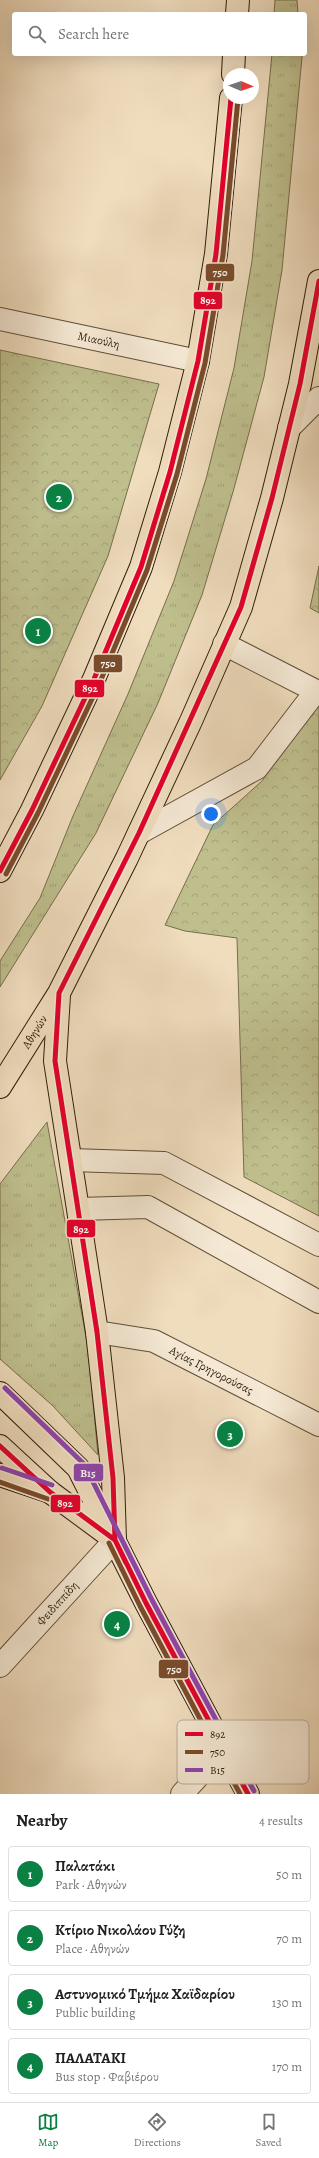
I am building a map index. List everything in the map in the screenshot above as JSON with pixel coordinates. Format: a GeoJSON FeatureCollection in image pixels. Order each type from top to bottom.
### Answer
{"type":"FeatureCollection","features":[{"type":"Feature","properties":{"kind":"main road"},"geometry":{"type":"LineString","coordinates":[[237,12],[238,0]]}},
{"type":"Feature","properties":{"kind":"main road"},"geometry":{"type":"LineString","coordinates":[[233,68],[234,56]]}},
{"type":"Feature","properties":{"kind":"main road"},"geometry":{"type":"LineString","coordinates":[[0,871],[32,810],[94,679],[141,567],[170,472],[198,362],[216,254],[230,104]]}},
{"type":"Feature","properties":{"kind":"main road","name":"Αθηνών"},"geometry":{"type":"LineString","coordinates":[[0,1087],[59,994],[191,721],[241,606],[272,498],[300,384],[319,281]]}},
{"type":"Feature","properties":{"kind":"main road"},"geometry":{"type":"LineString","coordinates":[[59,994],[55,1061],[97,1332],[113,1478],[115,1540]]}},
{"type":"Feature","properties":{"kind":"main road"},"geometry":{"type":"LineString","coordinates":[[0,1393],[78,1468],[146,1603],[208,1720]]}},
{"type":"Feature","properties":{"kind":"main road"},"geometry":{"type":"LineString","coordinates":[[0,1446],[50,1492],[115,1540]]}},
{"type":"Feature","properties":{"kind":"main road"},"geometry":{"type":"LineString","coordinates":[[0,1475],[50,1492]]}},
{"type":"Feature","properties":{"kind":"main road"},"geometry":{"type":"LineString","coordinates":[[242,1784],[248,1794]]}},
{"type":"Feature","properties":{"kind":"street","name":"Μιαούλη"},"geometry":{"type":"LineString","coordinates":[[0,319],[198,362]]}},
{"type":"Feature","properties":{"kind":"street"},"geometry":{"type":"LineString","coordinates":[[289,428],[319,398]]}},
{"type":"Feature","properties":{"kind":"street"},"geometry":{"type":"LineString","coordinates":[[138,833],[257,768],[316,691],[224,644]]}},
{"type":"Feature","properties":{"kind":"street"},"geometry":{"type":"LineString","coordinates":[[71,1160],[164,1163],[319,1245]]}},
{"type":"Feature","properties":{"kind":"street"},"geometry":{"type":"LineString","coordinates":[[79,1209],[148,1207],[319,1302]]}},
{"type":"Feature","properties":{"kind":"street","name":"Αγίας Γρηγορούσας"},"geometry":{"type":"LineString","coordinates":[[97,1332],[154,1341],[319,1425]]}},
{"type":"Feature","properties":{"kind":"street","name":"Φειδιππίδη"},"geometry":{"type":"LineString","coordinates":[[0,1666],[115,1540]]}},
{"type":"Feature","properties":{"kind":"street"},"geometry":{"type":"LineString","coordinates":[[182,1794],[191,1784]]}},
{"type":"Feature","properties":{"kind":"green space"},"geometry":{"type":"Polygon","coordinates":[[[275,0],[297,0],[298,12],[274,12],[275,0]]]}},
{"type":"Feature","properties":{"kind":"green space"},"geometry":{"type":"Polygon","coordinates":[[[272,56],[302,56],[282,270],[264,377],[233,492],[202,595],[158,703],[96,833],[0,987],[0,961],[40,898],[73,816],[128,694],[174,581],[206,479],[234,368],[252,261],[272,56]]]}},
{"type":"Feature","properties":{"kind":"green space"},"geometry":{"type":"Polygon","coordinates":[[[0,350],[159,384],[108,556],[42,706],[0,780],[0,350]]]}},
{"type":"Feature","properties":{"kind":"green space"},"geometry":{"type":"Polygon","coordinates":[[[319,566],[319,613],[310,608],[319,566]]]}},
{"type":"Feature","properties":{"kind":"green space"},"geometry":{"type":"Polygon","coordinates":[[[319,699],[319,1216],[244,1177],[237,938],[185,931],[165,925],[213,825],[262,781],[319,699]]]}},
{"type":"Feature","properties":{"kind":"green space"},"geometry":{"type":"Polygon","coordinates":[[[47,1122],[88,1348],[98,1455],[53,1406],[0,1359],[0,1184],[47,1122]]]}},
{"type":"Feature","properties":{"kind":"transit line","name":"892"},"geometry":{"type":"LineString","coordinates":[[0,871],[32,810],[94,679],[141,567],[170,472],[198,361],[216,254],[230,104]]}},
{"type":"Feature","properties":{"kind":"transit line","name":"750"},"geometry":{"type":"LineString","coordinates":[[6,874],[38,813],[100,682],[147,570],[177,474],[205,363],[223,255],[238,104]]}},
{"type":"Feature","properties":{"kind":"transit line","name":"892"},"geometry":{"type":"LineString","coordinates":[[208,1720],[146,1603],[115,1540],[113,1478],[97,1332],[55,1061],[59,993],[139,833],[241,607],[272,498],[300,384],[319,281]]}},
{"type":"Feature","properties":{"kind":"transit line","name":"Β15"},"geometry":{"type":"LineString","coordinates":[[5,1388],[84,1464],[152,1600],[216,1720]]}},
{"type":"Feature","properties":{"kind":"transit line","name":"892"},"geometry":{"type":"LineString","coordinates":[[0,1446],[50,1492],[115,1540],[126,1563]]}},
{"type":"Feature","properties":{"kind":"transit line","name":"Β15"},"geometry":{"type":"LineString","coordinates":[[2,1468],[52,1485]]}},
{"type":"Feature","properties":{"kind":"transit line","name":"750"},"geometry":{"type":"LineString","coordinates":[[0,1482],[48,1499]]}},
{"type":"Feature","properties":{"kind":"transit line","name":"750"},"geometry":{"type":"LineString","coordinates":[[109,1543],[140,1606],[201,1720]]}},
{"type":"Feature","properties":{"kind":"transit line","name":"750"},"geometry":{"type":"LineString","coordinates":[[235,1784],[240,1794]]}},
{"type":"Feature","properties":{"kind":"transit line","name":"892"},"geometry":{"type":"LineString","coordinates":[[243,1784],[248,1794]]}},
{"type":"Feature","properties":{"kind":"transit line","name":"Β15"},"geometry":{"type":"LineString","coordinates":[[250,1784],[254,1791]]}},
{"type":"Feature","properties":{"kind":"place","name":"Κτίριο Νικολάου Γύζη"},"geometry":{"type":"Point","coordinates":[59,497]}},
{"type":"Feature","properties":{"kind":"place","name":"Παλατάκι"},"geometry":{"type":"Point","coordinates":[38,631]}},
{"type":"Feature","properties":{"kind":"place","name":"Αστυνομικό Τμήμα Χαϊδαρίου"},"geometry":{"type":"Point","coordinates":[230,1434]}},
{"type":"Feature","properties":{"kind":"place","name":"ΠΑΛΑΤΑΚΙ"},"geometry":{"type":"Point","coordinates":[117,1624]}}]}
